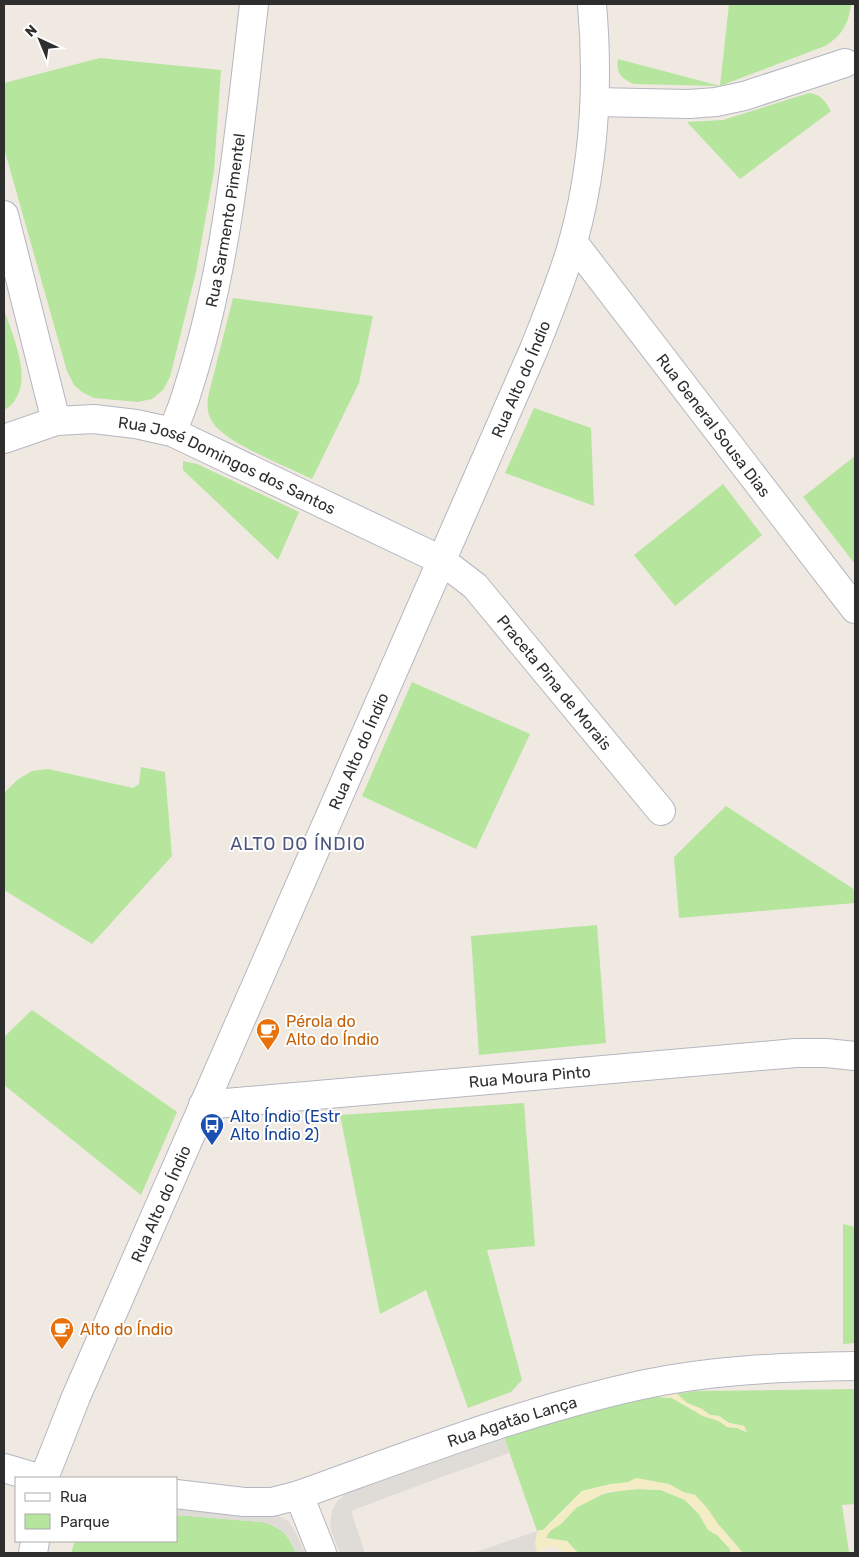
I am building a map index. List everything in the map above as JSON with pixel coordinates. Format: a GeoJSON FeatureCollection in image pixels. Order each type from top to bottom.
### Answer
{"type":"FeatureCollection","features":[{"type":"Feature","properties":{"kind":"street","name":"Rua Sarmento Pimentel"},"geometry":{"type":"LineString","coordinates":[[172,432],[188,390],[204,335],[218,269],[234,183],[254,4]]}},
{"type":"Feature","properties":{"kind":"street","name":"Rua Alto do Índio"},"geometry":{"type":"LineString","coordinates":[[44,1477],[66,1420],[534,349],[555,295],[573,242],[585,193],[591,151],[596,102],[596,55],[592,4]]}},
{"type":"Feature","properties":{"kind":"street"},"geometry":{"type":"LineString","coordinates":[[596,102],[689,104],[716,102],[744,96],[852,63]]}},
{"type":"Feature","properties":{"kind":"street"},"geometry":{"type":"LineString","coordinates":[[4,215],[56,421]]}},
{"type":"Feature","properties":{"kind":"street","name":"Rua General Sousa Dias"},"geometry":{"type":"LineString","coordinates":[[573,242],[855,609]]}},
{"type":"Feature","properties":{"kind":"street","name":"Rua José Domingos dos Santos"},"geometry":{"type":"LineString","coordinates":[[4,439],[56,421],[94,419],[136,424],[172,432],[441,560]]}},
{"type":"Feature","properties":{"kind":"street","name":"Praceta Pina de Morais"},"geometry":{"type":"LineString","coordinates":[[441,560],[475,586],[661,811]]}},
{"type":"Feature","properties":{"kind":"street","name":"Rua Moura Pinto"},"geometry":{"type":"LineString","coordinates":[[203,1104],[796,1053],[826,1053],[855,1056]]}},
{"type":"Feature","properties":{"kind":"street","name":"Rua Agatão Lança"},"geometry":{"type":"LineString","coordinates":[[178,1494],[244,1502],[272,1502],[298,1495],[498,1424],[565,1403],[642,1385],[700,1375],[753,1370],[855,1366]]}},
{"type":"Feature","properties":{"kind":"street"},"geometry":{"type":"LineString","coordinates":[[4,1468],[35,1477]]}},
{"type":"Feature","properties":{"kind":"street"},"geometry":{"type":"LineString","coordinates":[[298,1495],[322,1553]]}},
{"type":"Feature","properties":{"kind":"green space"},"geometry":{"type":"Polygon","coordinates":[[[729,4],[851,4],[844,28],[836,38],[825,46],[720,86],[729,4]]]}},
{"type":"Feature","properties":{"kind":"green space"},"geometry":{"type":"Polygon","coordinates":[[[100,58],[221,70],[214,171],[196,272],[170,377],[163,390],[152,399],[138,402],[94,398],[82,392],[74,385],[67,371],[4,148],[4,83],[100,58]]]}},
{"type":"Feature","properties":{"kind":"green space"},"geometry":{"type":"Polygon","coordinates":[[[618,59],[720,86],[634,84],[620,74],[617,64],[618,59]]]}},
{"type":"Feature","properties":{"kind":"green space"},"geometry":{"type":"Polygon","coordinates":[[[809,93],[820,96],[831,111],[740,179],[687,122],[723,120],[809,93]]]}},
{"type":"Feature","properties":{"kind":"green space"},"geometry":{"type":"Polygon","coordinates":[[[233,298],[373,316],[359,383],[312,479],[244,446],[220,431],[210,417],[208,397],[233,298]]]}},
{"type":"Feature","properties":{"kind":"green space"},"geometry":{"type":"Polygon","coordinates":[[[4,309],[19,355],[22,379],[20,390],[15,400],[4,411],[4,309]]]}},
{"type":"Feature","properties":{"kind":"green space"},"geometry":{"type":"Polygon","coordinates":[[[534,408],[591,428],[594,506],[505,473],[534,408]]]}},
{"type":"Feature","properties":{"kind":"green space"},"geometry":{"type":"Polygon","coordinates":[[[855,456],[855,564],[803,497],[855,456]]]}},
{"type":"Feature","properties":{"kind":"green space"},"geometry":{"type":"Polygon","coordinates":[[[183,461],[197,464],[299,512],[278,560],[183,470],[183,461]]]}},
{"type":"Feature","properties":{"kind":"green space"},"geometry":{"type":"Polygon","coordinates":[[[723,484],[762,535],[675,606],[634,555],[723,484]]]}},
{"type":"Feature","properties":{"kind":"green space"},"geometry":{"type":"Polygon","coordinates":[[[412,682],[530,734],[476,849],[362,796],[412,682]]]}},
{"type":"Feature","properties":{"kind":"green space"},"geometry":{"type":"Polygon","coordinates":[[[141,767],[165,772],[172,856],[92,944],[4,890],[4,793],[17,780],[32,771],[48,769],[133,788],[139,784],[141,767]]]}},
{"type":"Feature","properties":{"kind":"green space"},"geometry":{"type":"Polygon","coordinates":[[[726,806],[855,890],[855,903],[679,918],[674,857],[726,806]]]}},
{"type":"Feature","properties":{"kind":"green space"},"geometry":{"type":"Polygon","coordinates":[[[597,925],[606,1043],[479,1055],[471,936],[597,925]]]}},
{"type":"Feature","properties":{"kind":"green space"},"geometry":{"type":"Polygon","coordinates":[[[32,1010],[177,1112],[141,1195],[4,1085],[4,1037],[32,1010]]]}},
{"type":"Feature","properties":{"kind":"green space"},"geometry":{"type":"Polygon","coordinates":[[[524,1103],[535,1246],[487,1250],[522,1380],[511,1392],[468,1408],[426,1290],[380,1314],[340,1115],[524,1103]]]}},
{"type":"Feature","properties":{"kind":"green space"},"geometry":{"type":"Polygon","coordinates":[[[843,1224],[855,1227],[855,1343],[843,1344],[843,1224]]]}},
{"type":"Feature","properties":{"kind":"green space"},"geometry":{"type":"Polygon","coordinates":[[[854,1389],[855,1504],[842,1505],[849,1552],[855,1553],[743,1553],[695,1495],[683,1492],[669,1484],[654,1482],[611,1484],[582,1491],[543,1530],[537,1531],[504,1437],[572,1415],[658,1397],[672,1398],[703,1416],[719,1421],[727,1427],[737,1428],[746,1432],[744,1426],[729,1423],[719,1416],[710,1415],[702,1409],[687,1403],[677,1394],[696,1391],[854,1389]]]}},
{"type":"Feature","properties":{"kind":"green space"},"geometry":{"type":"Polygon","coordinates":[[[638,1489],[661,1490],[685,1500],[699,1514],[708,1530],[717,1535],[730,1549],[731,1553],[578,1553],[567,1541],[546,1538],[551,1530],[563,1522],[584,1502],[606,1494],[638,1489]]]}},
{"type":"Feature","properties":{"kind":"green space"},"geometry":{"type":"Polygon","coordinates":[[[178,1515],[263,1522],[284,1533],[296,1553],[71,1553],[75,1542],[178,1542],[178,1515]]]}},
{"type":"Feature","properties":{"kind":"sand"},"geometry":{"type":"Polygon","coordinates":[[[677,1394],[687,1403],[702,1409],[710,1415],[719,1416],[729,1423],[744,1426],[747,1432],[727,1427],[719,1421],[703,1416],[672,1398],[658,1397],[677,1394]]]}},
{"type":"Feature","properties":{"kind":"sand"},"geometry":{"type":"Polygon","coordinates":[[[636,1478],[669,1484],[683,1492],[695,1495],[743,1553],[731,1553],[730,1549],[717,1535],[708,1530],[699,1514],[685,1500],[661,1490],[638,1489],[607,1492],[576,1508],[561,1524],[550,1531],[546,1538],[567,1541],[578,1553],[568,1553],[552,1546],[537,1553],[535,1543],[537,1531],[543,1530],[582,1491],[628,1482],[636,1478]]]}},
{"type":"Feature","properties":{"kind":"shaded area"},"geometry":{"type":"Polygon","coordinates":[[[504,1437],[509,1453],[351,1511],[365,1553],[340,1553],[330,1523],[332,1511],[337,1501],[346,1494],[504,1437]]]}},
{"type":"Feature","properties":{"kind":"shaded area"},"geometry":{"type":"Polygon","coordinates":[[[178,1507],[277,1515],[288,1521],[305,1553],[296,1553],[291,1541],[284,1532],[263,1522],[178,1515],[178,1507]]]}},
{"type":"Feature","properties":{"kind":"shaded area"},"geometry":{"type":"Polygon","coordinates":[[[537,1531],[535,1543],[537,1553],[473,1553],[537,1531]]]}},
{"type":"Feature","properties":{"kind":"place","name":"Pérola do Alto do Índio"},"geometry":{"type":"Point","coordinates":[268,1051]}},
{"type":"Feature","properties":{"kind":"place","name":"Alto Índio (Estr Alto Índio 2)"},"geometry":{"type":"Point","coordinates":[212,1146]}},
{"type":"Feature","properties":{"kind":"place","name":"Alto do Índio"},"geometry":{"type":"Point","coordinates":[62,1350]}},
{"type":"Feature","properties":{"kind":"district","name":"ALTO DO ÍNDIO"},"geometry":{"type":"Point","coordinates":[298,844]}}]}
